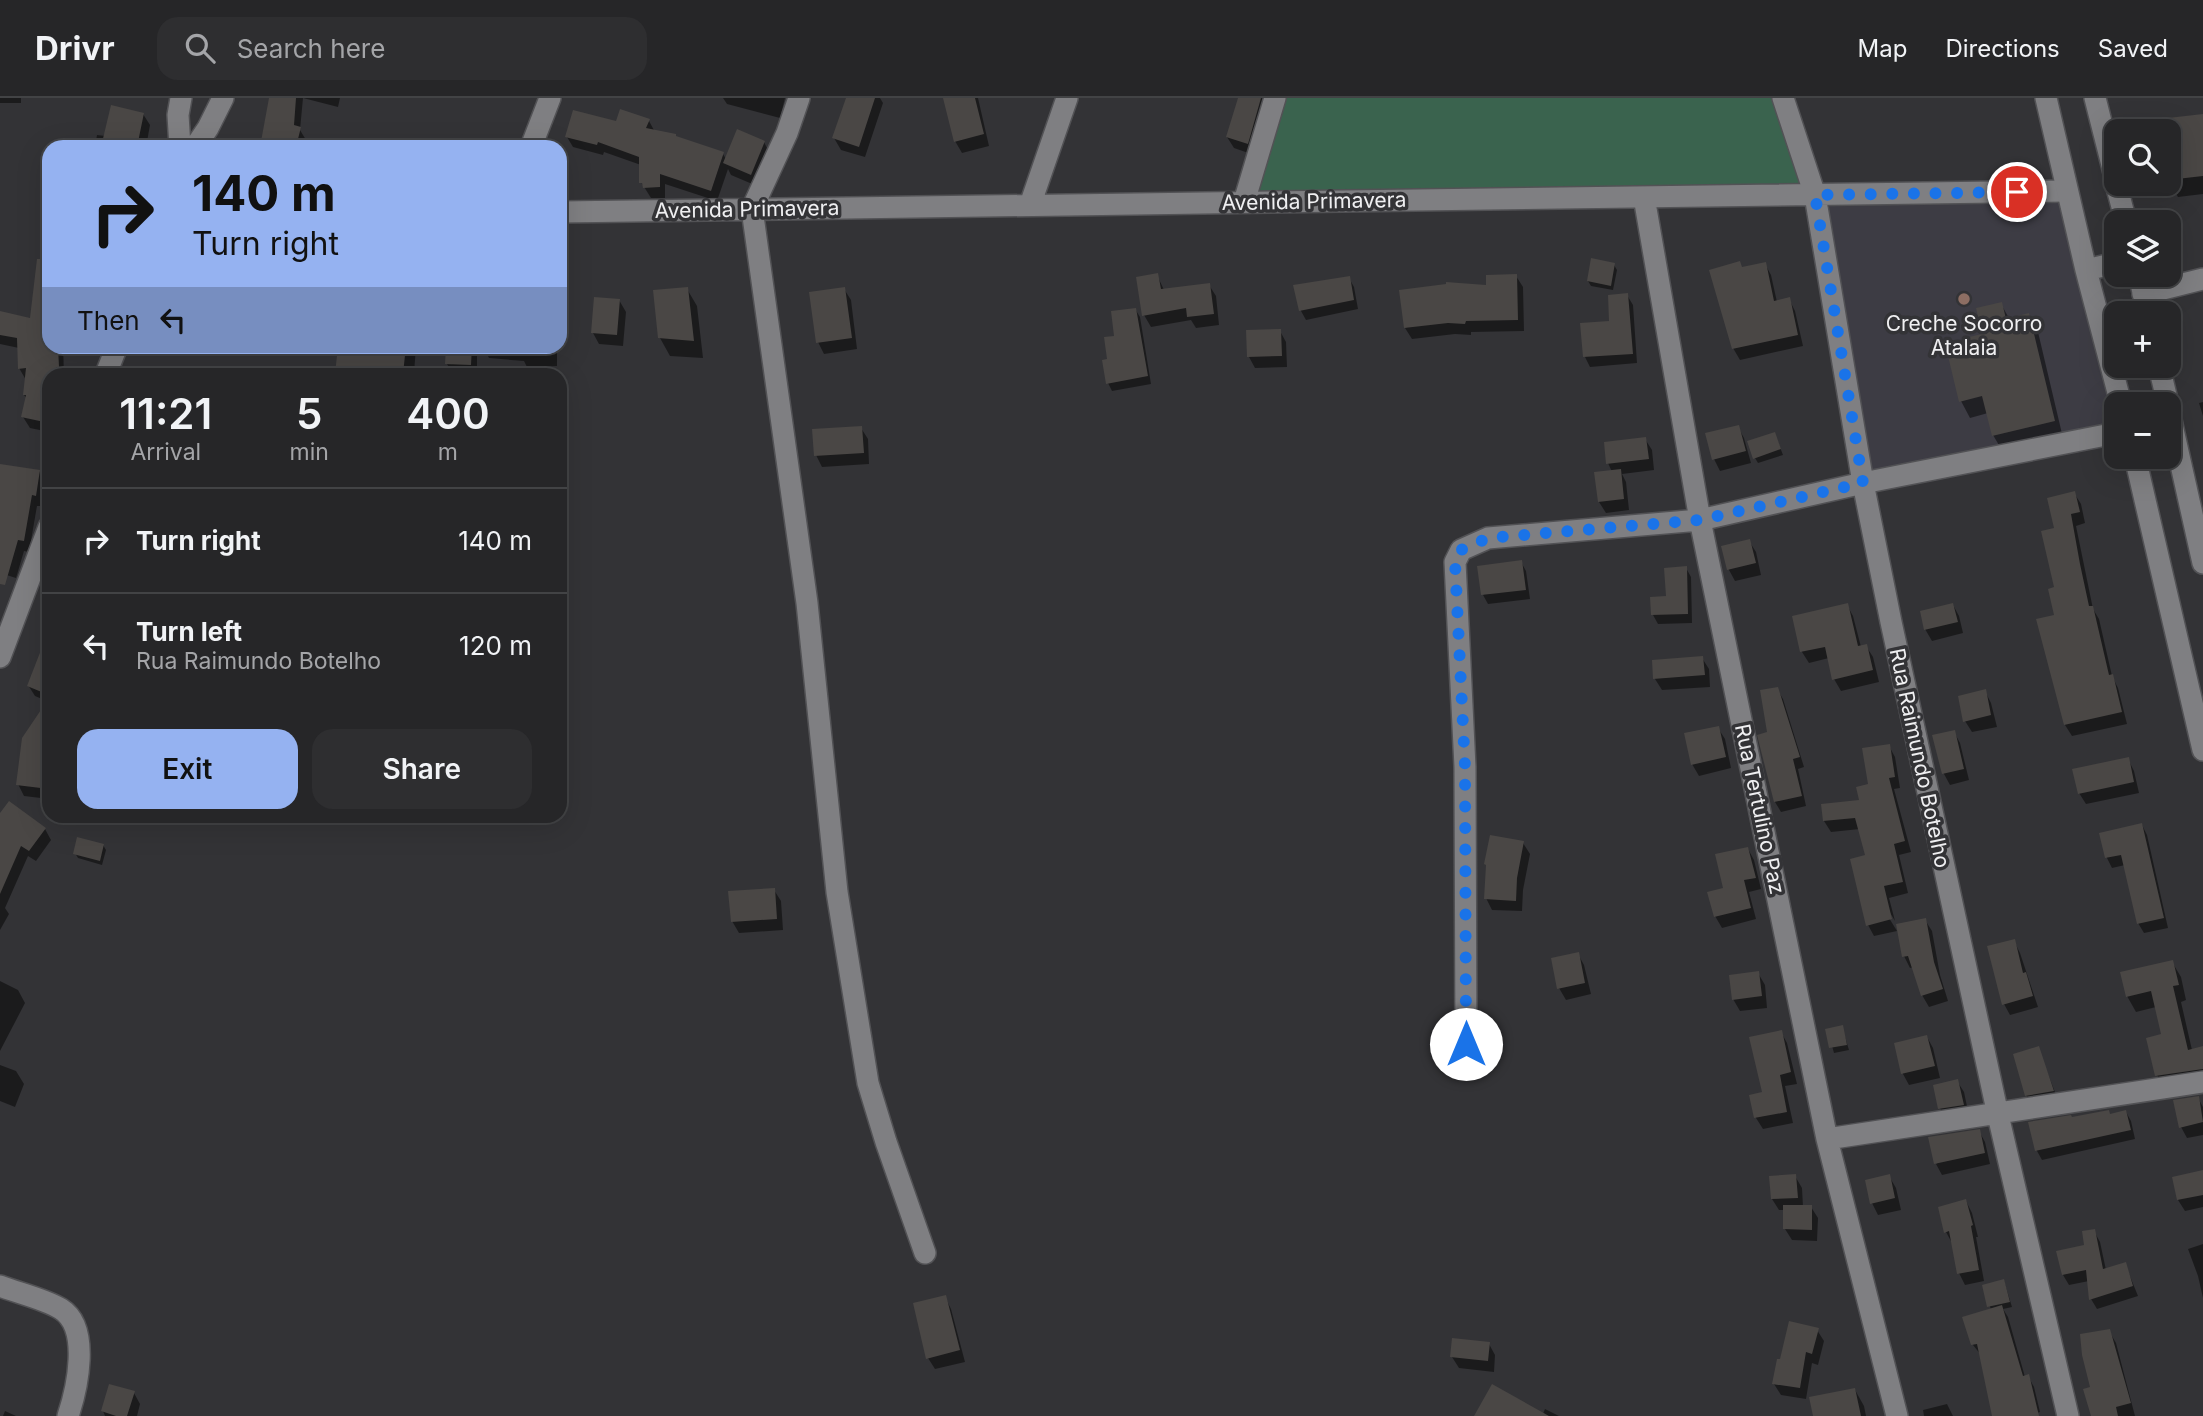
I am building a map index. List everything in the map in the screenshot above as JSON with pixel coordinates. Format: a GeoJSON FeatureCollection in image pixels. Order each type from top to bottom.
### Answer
{"type":"FeatureCollection","features":[{"type":"Feature","properties":{"kind":"street"},"geometry":{"type":"LineString","coordinates":[[180,140],[178,115],[181,98]]}},
{"type":"Feature","properties":{"kind":"street"},"geometry":{"type":"LineString","coordinates":[[200,140],[223,98]]}},
{"type":"Feature","properties":{"kind":"street"},"geometry":{"type":"LineString","coordinates":[[534,140],[550,98]]}},
{"type":"Feature","properties":{"kind":"street"},"geometry":{"type":"LineString","coordinates":[[799,98],[787,134],[752,209],[807,603],[837,892],[868,1083],[925,1253]]}},
{"type":"Feature","properties":{"kind":"street"},"geometry":{"type":"LineString","coordinates":[[1030,205],[1066,98]]}},
{"type":"Feature","properties":{"kind":"street"},"geometry":{"type":"LineString","coordinates":[[1244,202],[1275,98]]}},
{"type":"Feature","properties":{"kind":"street","name":"Rua Raimundo Botelho"},"geometry":{"type":"LineString","coordinates":[[1783,98],[1815,195],[1863,483],[1891,622],[1998,1115],[2068,1416]]}},
{"type":"Feature","properties":{"kind":"street"},"geometry":{"type":"LineString","coordinates":[[2046,98],[2086,270],[2119,392]]}},
{"type":"Feature","properties":{"kind":"street"},"geometry":{"type":"LineString","coordinates":[[2095,98],[2104,134]]}},
{"type":"Feature","properties":{"kind":"street","name":"Avenida Primavera"},"geometry":{"type":"LineString","coordinates":[[567,212],[2067,191]]}},
{"type":"Feature","properties":{"kind":"street","name":"Rua Tertulino Paz"},"geometry":{"type":"LineString","coordinates":[[1644,197],[1700,520],[1827,1139],[1898,1416]]}},
{"type":"Feature","properties":{"kind":"street"},"geometry":{"type":"LineString","coordinates":[[2086,270],[2104,266]]}},
{"type":"Feature","properties":{"kind":"street"},"geometry":{"type":"LineString","coordinates":[[2143,294],[2203,279]]}},
{"type":"Feature","properties":{"kind":"street"},"geometry":{"type":"LineString","coordinates":[[1466,1044],[1465,767],[1455,562],[1461,550],[1488,538],[1700,520],[1863,483],[2104,435]]}},
{"type":"Feature","properties":{"kind":"street"},"geometry":{"type":"LineString","coordinates":[[2181,464],[2203,563]]}},
{"type":"Feature","properties":{"kind":"street"},"geometry":{"type":"LineString","coordinates":[[2137,469],[2203,750]]}},
{"type":"Feature","properties":{"kind":"street"},"geometry":{"type":"LineString","coordinates":[[0,657],[42,546]]}},
{"type":"Feature","properties":{"kind":"street"},"geometry":{"type":"LineString","coordinates":[[1827,1139],[2203,1082]]}},
{"type":"Feature","properties":{"kind":"street"},"geometry":{"type":"LineString","coordinates":[[0,1286],[62,1310],[74,1326],[80,1358],[68,1416]]}},
{"type":"Feature","properties":{"kind":"shaded area","name":"Creche Socorro Atalaia"},"geometry":{"type":"Polygon","coordinates":[[[2067,191],[2104,352],[2104,378],[2110,378],[2113,392],[2104,392],[2104,435],[1863,483],[1815,195],[2067,191]]]}},
{"type":"Feature","properties":{"kind":"green space"},"geometry":{"type":"Polygon","coordinates":[[[1275,98],[1780,98],[1815,195],[1244,202],[1275,98]]]}},
{"type":"Feature","properties":{"kind":"building"},"geometry":{"type":"Polygon","coordinates":[[[269,98],[296,98],[294,125],[301,127],[298,140],[261,140],[269,98]]]}},
{"type":"Feature","properties":{"kind":"building"},"geometry":{"type":"Polygon","coordinates":[[[846,98],[875,98],[859,147],[832,138],[846,98]]]}},
{"type":"Feature","properties":{"kind":"building"},"geometry":{"type":"Polygon","coordinates":[[[943,98],[975,98],[984,134],[954,142],[943,98]]]}},
{"type":"Feature","properties":{"kind":"building"},"geometry":{"type":"Polygon","coordinates":[[[1238,98],[1261,98],[1248,144],[1226,137],[1238,98]]]}},
{"type":"Feature","properties":{"kind":"building"},"geometry":{"type":"Polygon","coordinates":[[[111,105],[144,113],[138,140],[103,140],[111,105]]]}},
{"type":"Feature","properties":{"kind":"building"},"geometry":{"type":"Polygon","coordinates":[[[620,109],[650,119],[646,128],[676,134],[724,152],[711,191],[660,174],[660,187],[643,188],[642,183],[639,183],[639,157],[598,142],[597,145],[565,137],[573,110],[616,121],[620,109]]]}},
{"type":"Feature","properties":{"kind":"building"},"geometry":{"type":"Polygon","coordinates":[[[2203,114],[2203,176],[2181,179],[2181,119],[2168,118],[2203,114]]]}},
{"type":"Feature","properties":{"kind":"building"},"geometry":{"type":"Polygon","coordinates":[[[737,129],[765,141],[751,175],[723,163],[737,129]]]}},
{"type":"Feature","properties":{"kind":"building"},"geometry":{"type":"Polygon","coordinates":[[[1591,258],[1615,263],[1611,286],[1587,281],[1591,258]]]}},
{"type":"Feature","properties":{"kind":"building"},"geometry":{"type":"Polygon","coordinates":[[[37,259],[42,259],[42,354],[58,354],[59,367],[42,368],[42,422],[21,417],[26,395],[23,395],[26,368],[18,369],[17,338],[0,335],[0,311],[30,318],[37,259]]]}},
{"type":"Feature","properties":{"kind":"building"},"geometry":{"type":"Polygon","coordinates":[[[1740,261],[1742,267],[1766,262],[1774,301],[1790,297],[1798,335],[1732,349],[1709,270],[1740,261]]]}},
{"type":"Feature","properties":{"kind":"building"},"geometry":{"type":"Polygon","coordinates":[[[1158,273],[1161,289],[1210,283],[1214,314],[1187,317],[1186,308],[1142,316],[1136,277],[1158,273]]]}},
{"type":"Feature","properties":{"kind":"building"},"geometry":{"type":"Polygon","coordinates":[[[1517,274],[1518,320],[1466,321],[1465,324],[1448,323],[1404,328],[1399,290],[1446,282],[1486,285],[1486,275],[1517,274]]]}},
{"type":"Feature","properties":{"kind":"building"},"geometry":{"type":"Polygon","coordinates":[[[1350,276],[1354,300],[1299,311],[1293,285],[1350,276]]]}},
{"type":"Feature","properties":{"kind":"building"},"geometry":{"type":"Polygon","coordinates":[[[688,287],[694,341],[658,338],[653,290],[688,287]]]}},
{"type":"Feature","properties":{"kind":"building"},"geometry":{"type":"Polygon","coordinates":[[[845,287],[852,338],[816,343],[809,292],[845,287]]]}},
{"type":"Feature","properties":{"kind":"building"},"geometry":{"type":"Polygon","coordinates":[[[1628,293],[1633,354],[1583,357],[1580,323],[1609,321],[1608,295],[1628,293]]]}},
{"type":"Feature","properties":{"kind":"building"},"geometry":{"type":"Polygon","coordinates":[[[594,297],[620,299],[617,335],[591,333],[594,297]]]}},
{"type":"Feature","properties":{"kind":"building"},"geometry":{"type":"Polygon","coordinates":[[[2002,302],[2006,319],[2029,313],[2055,421],[1992,436],[1982,396],[1959,402],[1948,356],[1972,350],[1969,337],[1982,334],[1976,308],[2002,302]]]}},
{"type":"Feature","properties":{"kind":"building"},"geometry":{"type":"Polygon","coordinates":[[[1136,308],[1148,376],[1106,384],[1102,360],[1107,359],[1104,337],[1114,336],[1111,311],[1136,308]]]}},
{"type":"Feature","properties":{"kind":"building"},"geometry":{"type":"Polygon","coordinates":[[[1281,329],[1282,356],[1247,357],[1246,330],[1281,329]]]}},
{"type":"Feature","properties":{"kind":"building"},"geometry":{"type":"Polygon","coordinates":[[[337,354],[405,354],[404,368],[336,368],[337,354]]]}},
{"type":"Feature","properties":{"kind":"building"},"geometry":{"type":"Polygon","coordinates":[[[446,354],[472,354],[471,365],[445,364],[446,354]]]}},
{"type":"Feature","properties":{"kind":"building"},"geometry":{"type":"Polygon","coordinates":[[[1739,425],[1746,451],[1712,460],[1705,433],[1739,425]]]}},
{"type":"Feature","properties":{"kind":"building"},"geometry":{"type":"Polygon","coordinates":[[[862,426],[864,453],[814,456],[812,429],[862,426]]]}},
{"type":"Feature","properties":{"kind":"building"},"geometry":{"type":"Polygon","coordinates":[[[1775,432],[1781,449],[1753,459],[1747,441],[1775,432]]]}},
{"type":"Feature","properties":{"kind":"building"},"geometry":{"type":"Polygon","coordinates":[[[1646,437],[1649,459],[1606,464],[1604,442],[1646,437]]]}},
{"type":"Feature","properties":{"kind":"building"},"geometry":{"type":"Polygon","coordinates":[[[0,464],[40,470],[36,496],[32,495],[24,541],[18,540],[5,585],[0,584],[0,464]]]}},
{"type":"Feature","properties":{"kind":"building"},"geometry":{"type":"Polygon","coordinates":[[[1621,469],[1624,499],[1598,502],[1594,472],[1621,469]]]}},
{"type":"Feature","properties":{"kind":"building"},"geometry":{"type":"Polygon","coordinates":[[[2075,491],[2080,512],[2071,514],[2080,564],[2089,606],[2093,606],[2109,675],[2113,674],[2122,712],[2064,725],[2036,619],[2054,615],[2048,589],[2054,587],[2041,531],[2054,528],[2047,498],[2075,491]]]}},
{"type":"Feature","properties":{"kind":"building"},"geometry":{"type":"Polygon","coordinates":[[[1750,539],[1756,563],[1727,570],[1721,546],[1750,539]]]}},
{"type":"Feature","properties":{"kind":"building"},"geometry":{"type":"Polygon","coordinates":[[[1522,560],[1526,590],[1481,595],[1477,566],[1522,560]]]}},
{"type":"Feature","properties":{"kind":"building"},"geometry":{"type":"Polygon","coordinates":[[[1687,566],[1688,614],[1651,615],[1650,597],[1666,596],[1664,568],[1687,566]]]}},
{"type":"Feature","properties":{"kind":"building"},"geometry":{"type":"Polygon","coordinates":[[[1848,603],[1858,646],[1867,644],[1873,670],[1832,680],[1825,647],[1800,652],[1792,616],[1848,603]]]}},
{"type":"Feature","properties":{"kind":"building"},"geometry":{"type":"Polygon","coordinates":[[[1953,603],[1958,622],[1924,630],[1920,611],[1953,603]]]}},
{"type":"Feature","properties":{"kind":"building"},"geometry":{"type":"Polygon","coordinates":[[[42,647],[42,692],[27,686],[42,647]]]}},
{"type":"Feature","properties":{"kind":"building"},"geometry":{"type":"Polygon","coordinates":[[[1703,656],[1705,675],[1653,679],[1652,660],[1703,656]]]}},
{"type":"Feature","properties":{"kind":"building"},"geometry":{"type":"Polygon","coordinates":[[[1778,687],[1800,757],[1793,759],[1802,796],[1774,802],[1757,735],[1767,732],[1760,690],[1778,687]]]}},
{"type":"Feature","properties":{"kind":"building"},"geometry":{"type":"Polygon","coordinates":[[[1986,689],[1991,715],[1963,722],[1958,696],[1986,689]]]}},
{"type":"Feature","properties":{"kind":"building"},"geometry":{"type":"Polygon","coordinates":[[[42,708],[42,788],[16,785],[22,738],[42,708]]]}},
{"type":"Feature","properties":{"kind":"building"},"geometry":{"type":"Polygon","coordinates":[[[1719,726],[1726,757],[1691,765],[1684,733],[1719,726]]]}},
{"type":"Feature","properties":{"kind":"building"},"geometry":{"type":"Polygon","coordinates":[[[1955,730],[1964,769],[1942,774],[1932,735],[1955,730]]]}},
{"type":"Feature","properties":{"kind":"building"},"geometry":{"type":"Polygon","coordinates":[[[1890,744],[1895,777],[1889,778],[1905,841],[1894,844],[1903,882],[1884,886],[1892,919],[1866,926],[1850,859],[1865,855],[1855,818],[1823,821],[1821,804],[1859,800],[1856,787],[1868,784],[1862,748],[1890,744]]]}},
{"type":"Feature","properties":{"kind":"building"},"geometry":{"type":"Polygon","coordinates":[[[2129,757],[2134,782],[2078,794],[2072,769],[2129,757]]]}},
{"type":"Feature","properties":{"kind":"building"},"geometry":{"type":"Polygon","coordinates":[[[9,801],[46,828],[29,851],[21,846],[0,894],[0,813],[9,801]]]}},
{"type":"Feature","properties":{"kind":"building"},"geometry":{"type":"Polygon","coordinates":[[[2142,823],[2164,918],[2137,924],[2121,855],[2105,858],[2099,833],[2142,823]]]}},
{"type":"Feature","properties":{"kind":"building"},"geometry":{"type":"Polygon","coordinates":[[[1490,835],[1524,841],[1516,901],[1484,899],[1484,864],[1490,835]]]}},
{"type":"Feature","properties":{"kind":"building"},"geometry":{"type":"Polygon","coordinates":[[[77,837],[104,844],[100,861],[73,854],[77,837]]]}},
{"type":"Feature","properties":{"kind":"building"},"geometry":{"type":"Polygon","coordinates":[[[1748,847],[1756,878],[1744,880],[1751,908],[1714,917],[1707,892],[1723,888],[1715,854],[1748,847]]]}},
{"type":"Feature","properties":{"kind":"building"},"geometry":{"type":"Polygon","coordinates":[[[775,888],[777,919],[731,922],[728,891],[775,888]]]}},
{"type":"Feature","properties":{"kind":"building"},"geometry":{"type":"Polygon","coordinates":[[[1926,918],[1934,962],[1943,989],[1921,996],[1908,956],[1902,957],[1896,924],[1926,918]]]}},
{"type":"Feature","properties":{"kind":"building"},"geometry":{"type":"Polygon","coordinates":[[[2015,939],[2023,973],[2026,972],[2033,996],[2002,1005],[1987,946],[2015,939]]]}},
{"type":"Feature","properties":{"kind":"building"},"geometry":{"type":"Polygon","coordinates":[[[1579,952],[1585,983],[1557,989],[1551,958],[1579,952]]]}},
{"type":"Feature","properties":{"kind":"building"},"geometry":{"type":"Polygon","coordinates":[[[2173,960],[2179,985],[2173,986],[2188,1050],[2203,1046],[2203,1069],[2155,1076],[2146,1038],[2161,1034],[2151,991],[2126,997],[2120,972],[2173,960]]]}},
{"type":"Feature","properties":{"kind":"building"},"geometry":{"type":"Polygon","coordinates":[[[1759,971],[1762,996],[1732,1000],[1729,975],[1759,971]]]}},
{"type":"Feature","properties":{"kind":"building"},"geometry":{"type":"Polygon","coordinates":[[[1843,1025],[1847,1045],[1829,1048],[1825,1029],[1843,1025]]]}},
{"type":"Feature","properties":{"kind":"building"},"geometry":{"type":"Polygon","coordinates":[[[1782,1030],[1791,1072],[1780,1075],[1787,1112],[1754,1118],[1749,1095],[1762,1092],[1749,1037],[1782,1030]]]}},
{"type":"Feature","properties":{"kind":"building"},"geometry":{"type":"Polygon","coordinates":[[[1927,1035],[1935,1066],[1901,1074],[1894,1043],[1927,1035]]]}},
{"type":"Feature","properties":{"kind":"building"},"geometry":{"type":"Polygon","coordinates":[[[2039,1046],[2054,1091],[2025,1096],[2013,1054],[2039,1046]]]}},
{"type":"Feature","properties":{"kind":"building"},"geometry":{"type":"Polygon","coordinates":[[[1958,1079],[1964,1105],[1938,1109],[1933,1085],[1958,1079]]]}},
{"type":"Feature","properties":{"kind":"building"},"geometry":{"type":"Polygon","coordinates":[[[2199,1096],[2203,1122],[2179,1128],[2173,1100],[2199,1096]]]}},
{"type":"Feature","properties":{"kind":"building"},"geometry":{"type":"Polygon","coordinates":[[[2109,1110],[2110,1114],[2126,1110],[2131,1130],[2035,1151],[2028,1122],[2109,1110]]]}},
{"type":"Feature","properties":{"kind":"building"},"geometry":{"type":"Polygon","coordinates":[[[1980,1129],[1985,1153],[1934,1164],[1928,1137],[1980,1129]]]}},
{"type":"Feature","properties":{"kind":"building"},"geometry":{"type":"Polygon","coordinates":[[[2203,1170],[2203,1195],[2177,1200],[2172,1177],[2203,1170]]]}},
{"type":"Feature","properties":{"kind":"building"},"geometry":{"type":"Polygon","coordinates":[[[1796,1174],[1798,1198],[1771,1199],[1769,1176],[1796,1174]]]}},
{"type":"Feature","properties":{"kind":"building"},"geometry":{"type":"Polygon","coordinates":[[[1890,1174],[1895,1198],[1870,1204],[1865,1180],[1890,1174]]]}},
{"type":"Feature","properties":{"kind":"building"},"geometry":{"type":"Polygon","coordinates":[[[1966,1199],[1973,1225],[1971,1226],[1979,1270],[1957,1274],[1949,1231],[1944,1233],[1938,1207],[1966,1199]]]}},
{"type":"Feature","properties":{"kind":"building"},"geometry":{"type":"Polygon","coordinates":[[[1783,1205],[1812,1205],[1812,1230],[1783,1229],[1783,1205]]]}},
{"type":"Feature","properties":{"kind":"building"},"geometry":{"type":"Polygon","coordinates":[[[2095,1229],[2103,1269],[2126,1262],[2133,1286],[2089,1300],[2086,1270],[2062,1275],[2056,1251],[2084,1245],[2082,1231],[2095,1229]]]}},
{"type":"Feature","properties":{"kind":"building"},"geometry":{"type":"Polygon","coordinates":[[[2004,1279],[2010,1302],[1987,1307],[1982,1285],[2004,1279]]]}},
{"type":"Feature","properties":{"kind":"building"},"geometry":{"type":"Polygon","coordinates":[[[946,1295],[960,1350],[926,1359],[913,1303],[946,1295]]]}},
{"type":"Feature","properties":{"kind":"building"},"geometry":{"type":"Polygon","coordinates":[[[2002,1305],[2023,1376],[2029,1374],[2039,1416],[1992,1416],[1977,1344],[1971,1345],[1962,1317],[2002,1305]]]}},
{"type":"Feature","properties":{"kind":"building"},"geometry":{"type":"Polygon","coordinates":[[[1789,1321],[1819,1328],[1812,1354],[1806,1352],[1800,1388],[1772,1384],[1789,1321]]]}},
{"type":"Feature","properties":{"kind":"building"},"geometry":{"type":"Polygon","coordinates":[[[2110,1329],[2131,1403],[2116,1407],[2118,1416],[2091,1416],[2083,1389],[2090,1387],[2080,1334],[2110,1329]]]}},
{"type":"Feature","properties":{"kind":"building"},"geometry":{"type":"Polygon","coordinates":[[[1452,1338],[1490,1342],[1488,1361],[1450,1357],[1452,1338]]]}},
{"type":"Feature","properties":{"kind":"building"},"geometry":{"type":"Polygon","coordinates":[[[109,1384],[135,1391],[127,1416],[101,1411],[109,1384]]]}},
{"type":"Feature","properties":{"kind":"building"},"geometry":{"type":"Polygon","coordinates":[[[1492,1384],[1549,1416],[1474,1416],[1492,1384]]]}},
{"type":"Feature","properties":{"kind":"building"},"geometry":{"type":"Polygon","coordinates":[[[1855,1388],[1861,1416],[1813,1416],[1809,1397],[1855,1388]]]}},
{"type":"Feature","properties":{"kind":"place","name":"Creche Socorro Atalaia"},"geometry":{"type":"Point","coordinates":[1964,299]}},
{"type":"Feature","properties":{"kind":"route"},"geometry":{"type":"LineString","coordinates":[[1466,1044],[1465,767],[1455,562],[1461,550],[1488,538],[1700,520],[1863,483],[1815,195],[2017,192]]}}]}
